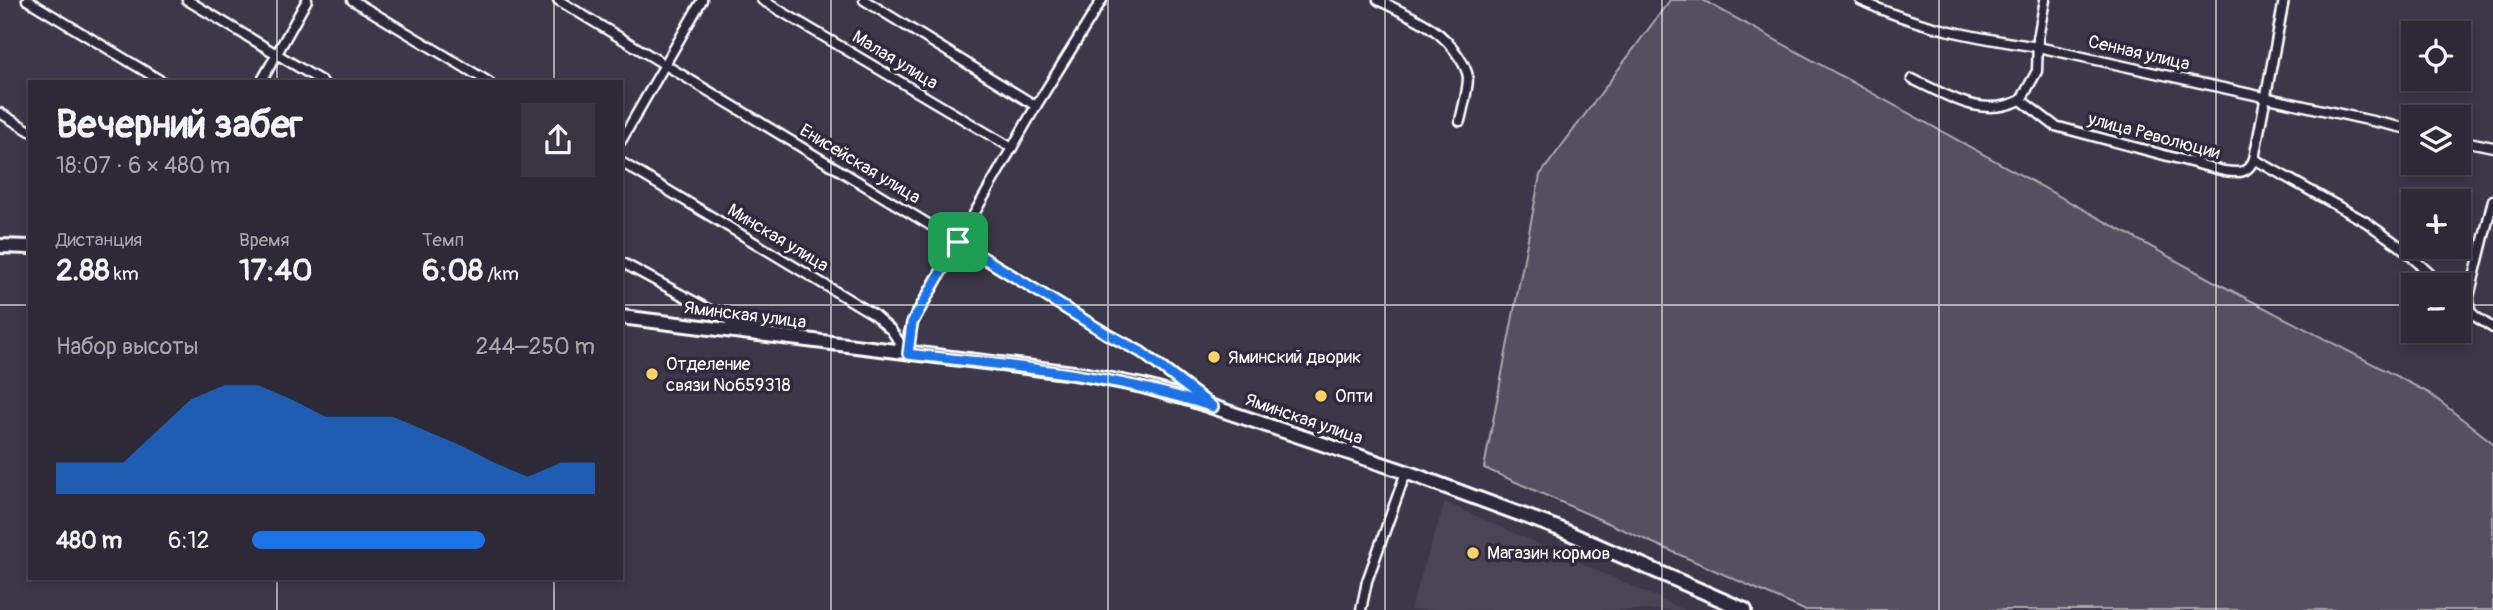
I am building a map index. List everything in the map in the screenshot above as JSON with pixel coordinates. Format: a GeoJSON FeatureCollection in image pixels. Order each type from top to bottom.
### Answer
{"type":"FeatureCollection","features":[{"type":"Feature","properties":{"kind":"main road"},"geometry":{"type":"LineString","coordinates":[[0,246],[28,247]]}},
{"type":"Feature","properties":{"kind":"main road","name":"Яминская улица"},"geometry":{"type":"LineString","coordinates":[[623,317],[1082,374],[1143,386],[1406,472],[1560,529],[1745,610]]}},
{"type":"Feature","properties":{"kind":"street"},"geometry":{"type":"LineString","coordinates":[[27,0],[160,80]]}},
{"type":"Feature","properties":{"kind":"street"},"geometry":{"type":"LineString","coordinates":[[187,0],[320,80]]}},
{"type":"Feature","properties":{"kind":"street"},"geometry":{"type":"LineString","coordinates":[[262,80],[307,0]]}},
{"type":"Feature","properties":{"kind":"street"},"geometry":{"type":"LineString","coordinates":[[352,0],[486,80]]}},
{"type":"Feature","properties":{"kind":"street","name":"Енисейская улица"},"geometry":{"type":"LineString","coordinates":[[558,0],[1107,334],[1141,352],[1213,407]]}},
{"type":"Feature","properties":{"kind":"street"},"geometry":{"type":"LineString","coordinates":[[623,137],[702,0]]}},
{"type":"Feature","properties":{"kind":"street","name":"Малая улица"},"geometry":{"type":"LineString","coordinates":[[762,0],[1012,148]]}},
{"type":"Feature","properties":{"kind":"street"},"geometry":{"type":"LineString","coordinates":[[864,0],[1036,106]]}},
{"type":"Feature","properties":{"kind":"street"},"geometry":{"type":"LineString","coordinates":[[908,354],[912,323],[1036,106],[1102,0]]}},
{"type":"Feature","properties":{"kind":"street"},"geometry":{"type":"LineString","coordinates":[[1378,0],[1423,22],[1441,35],[1456,52],[1468,78],[1460,121]]}},
{"type":"Feature","properties":{"kind":"street","name":"Сенная улица"},"geometry":{"type":"LineString","coordinates":[[1860,0],[1935,27],[1979,38],[2038,47],[2401,127]]}},
{"type":"Feature","properties":{"kind":"street"},"geometry":{"type":"LineString","coordinates":[[1912,79],[1981,108],[2002,107],[2021,100],[2037,71],[2045,0]]}},
{"type":"Feature","properties":{"kind":"street"},"geometry":{"type":"LineString","coordinates":[[2284,0],[2253,159],[2366,222],[2401,247],[2429,273]]}},
{"type":"Feature","properties":{"kind":"street","name":"улица Революции"},"geometry":{"type":"LineString","coordinates":[[2021,100],[2055,126],[2190,163],[2236,173],[2248,170],[2253,159]]}},
{"type":"Feature","properties":{"kind":"street"},"geometry":{"type":"LineString","coordinates":[[0,113],[28,130]]}},
{"type":"Feature","properties":{"kind":"street"},"geometry":{"type":"LineString","coordinates":[[2471,142],[2493,147]]}},
{"type":"Feature","properties":{"kind":"street","name":"Минская улица"},"geometry":{"type":"LineString","coordinates":[[623,163],[873,314],[891,330],[908,354]]}},
{"type":"Feature","properties":{"kind":"street"},"geometry":{"type":"LineString","coordinates":[[2471,289],[2493,200]]}},
{"type":"Feature","properties":{"kind":"street"},"geometry":{"type":"LineString","coordinates":[[623,263],[754,334]]}},
{"type":"Feature","properties":{"kind":"street"},"geometry":{"type":"LineString","coordinates":[[2471,312],[2493,328]]}},
{"type":"Feature","properties":{"kind":"street"},"geometry":{"type":"LineString","coordinates":[[1361,610],[1367,581],[1406,472]]}},
{"type":"Feature","properties":{"kind":"shaded area"},"geometry":{"type":"Polygon","coordinates":[[[1670,0],[1703,0],[2215,282],[2429,393],[2493,443],[2493,610],[1804,610],[1484,468],[1540,175],[1670,0]]]}},
{"type":"Feature","properties":{"kind":"shaded area"},"geometry":{"type":"Polygon","coordinates":[[[1445,502],[1685,610],[1410,610],[1445,502]]]}},
{"type":"Feature","properties":{"kind":"place","name":"Яминский дворик"},"geometry":{"type":"Point","coordinates":[1214,357]}},
{"type":"Feature","properties":{"kind":"place","name":"Отделение связи №659318"},"geometry":{"type":"Point","coordinates":[652,374]}},
{"type":"Feature","properties":{"kind":"place","name":"Опти"},"geometry":{"type":"Point","coordinates":[1321,396]}},
{"type":"Feature","properties":{"kind":"place","name":"Магазин кормов"},"geometry":{"type":"Point","coordinates":[1473,553]}},
{"type":"Feature","properties":{"kind":"route"},"geometry":{"type":"LineString","coordinates":[[958,242],[1141,352],[1213,407],[1143,386],[1082,374],[908,354],[912,323],[958,242]]}}]}
